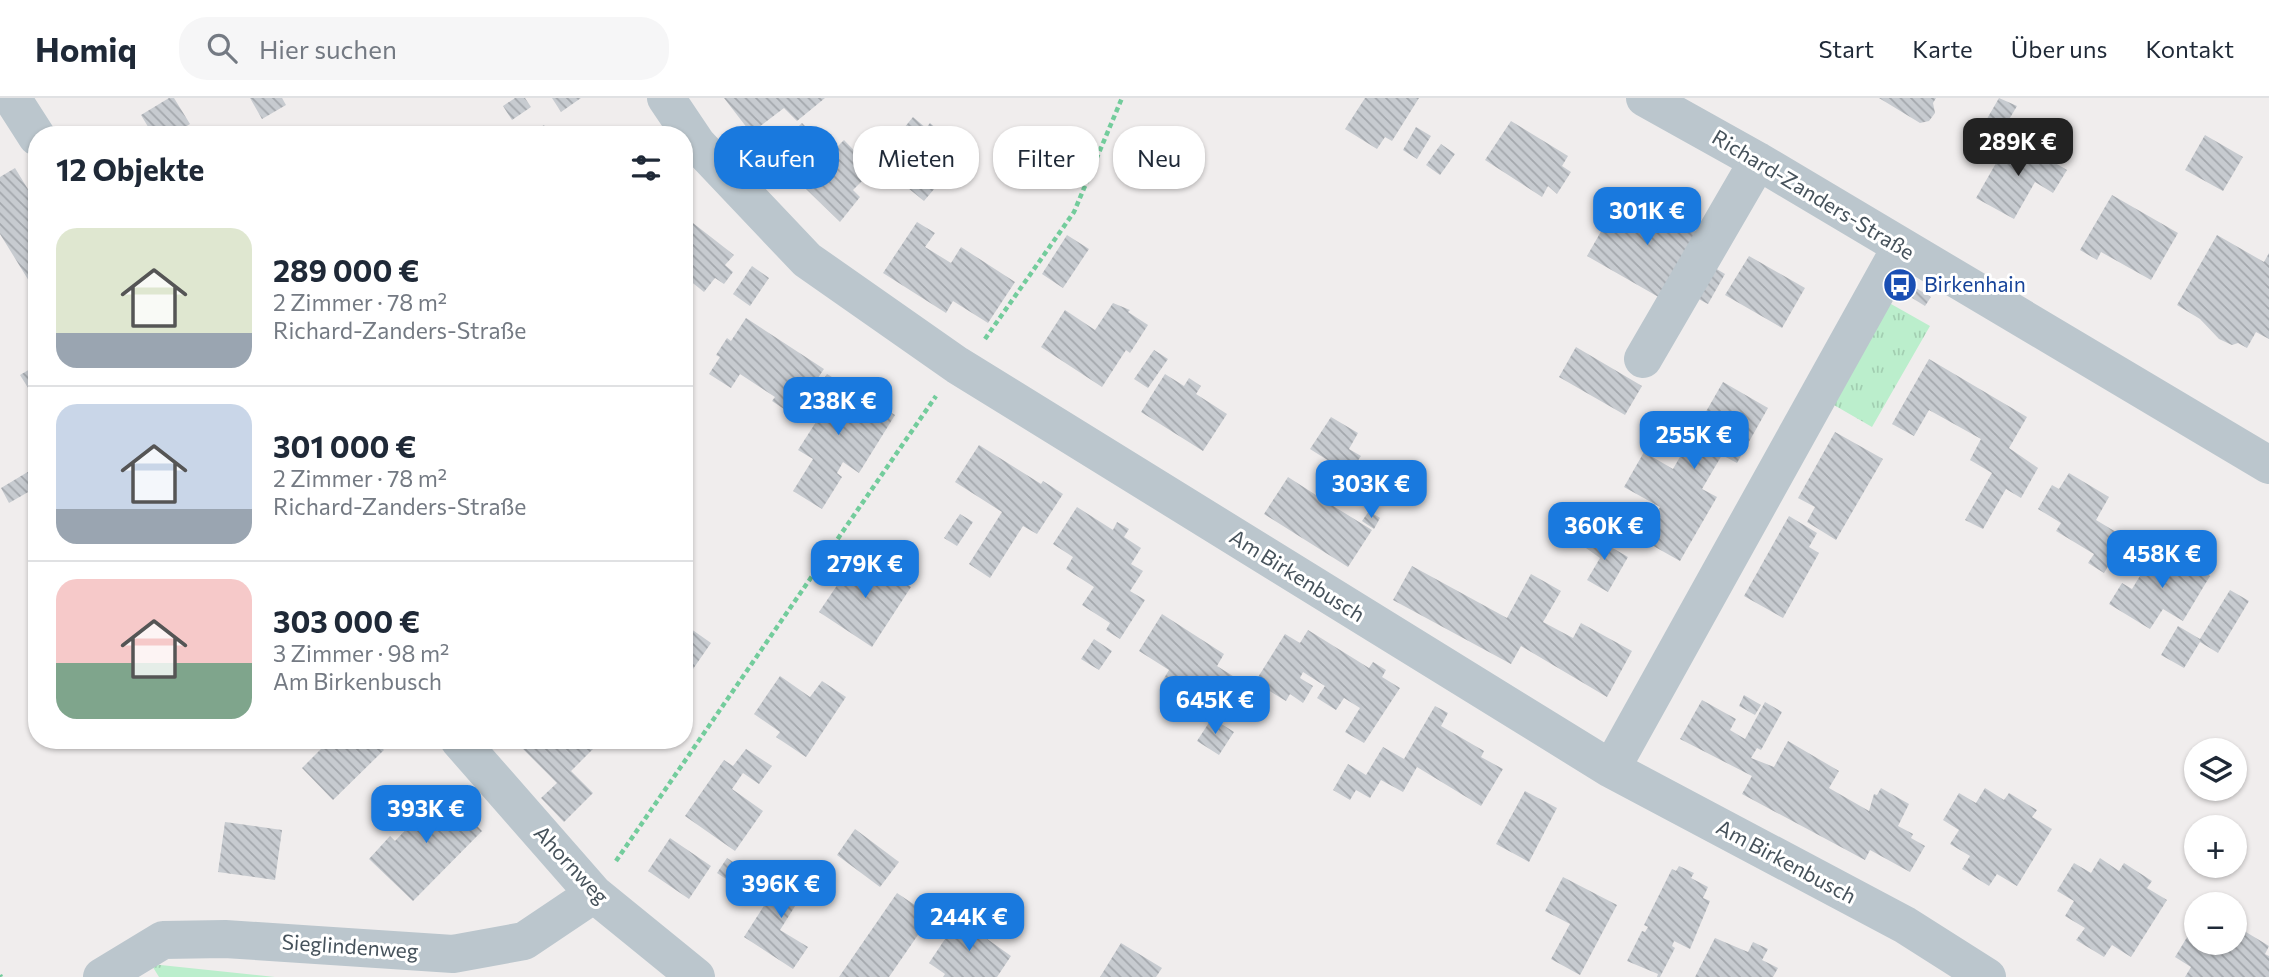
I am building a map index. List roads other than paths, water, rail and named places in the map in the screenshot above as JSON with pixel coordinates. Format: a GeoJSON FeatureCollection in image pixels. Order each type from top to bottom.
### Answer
{"type":"FeatureCollection","features":[{"type":"Feature","properties":{"kind":"street"},"geometry":{"type":"LineString","coordinates":[[12,98],[30,126]]}},
{"type":"Feature","properties":{"kind":"street","name":"Am Birkenbusch"},"geometry":{"type":"LineString","coordinates":[[666,98],[685,126]]}},
{"type":"Feature","properties":{"kind":"street","name":"Richard-Zanders-Straße"},"geometry":{"type":"LineString","coordinates":[[1645,98],[1758,161],[2269,465]]}},
{"type":"Feature","properties":{"kind":"street","name":"Am Birkenbusch"},"geometry":{"type":"LineString","coordinates":[[693,138],[807,260],[957,365],[1611,769],[1905,925],[1987,977]]}},
{"type":"Feature","properties":{"kind":"street"},"geometry":{"type":"LineString","coordinates":[[1643,359],[1758,161]]}},
{"type":"Feature","properties":{"kind":"street"},"geometry":{"type":"LineString","coordinates":[[1611,769],[1901,247]]}},
{"type":"Feature","properties":{"kind":"street","name":"Ahornweg"},"geometry":{"type":"LineString","coordinates":[[467,749],[594,894],[696,977]]}},
{"type":"Feature","properties":{"kind":"street","name":"Sieglindenweg"},"geometry":{"type":"LineString","coordinates":[[102,977],[163,940],[225,939],[453,954],[524,941],[594,894]]}},
{"type":"Feature","properties":{"kind":"place","name":"Birkenhain"},"geometry":{"type":"Point","coordinates":[1900,285]}}]}
